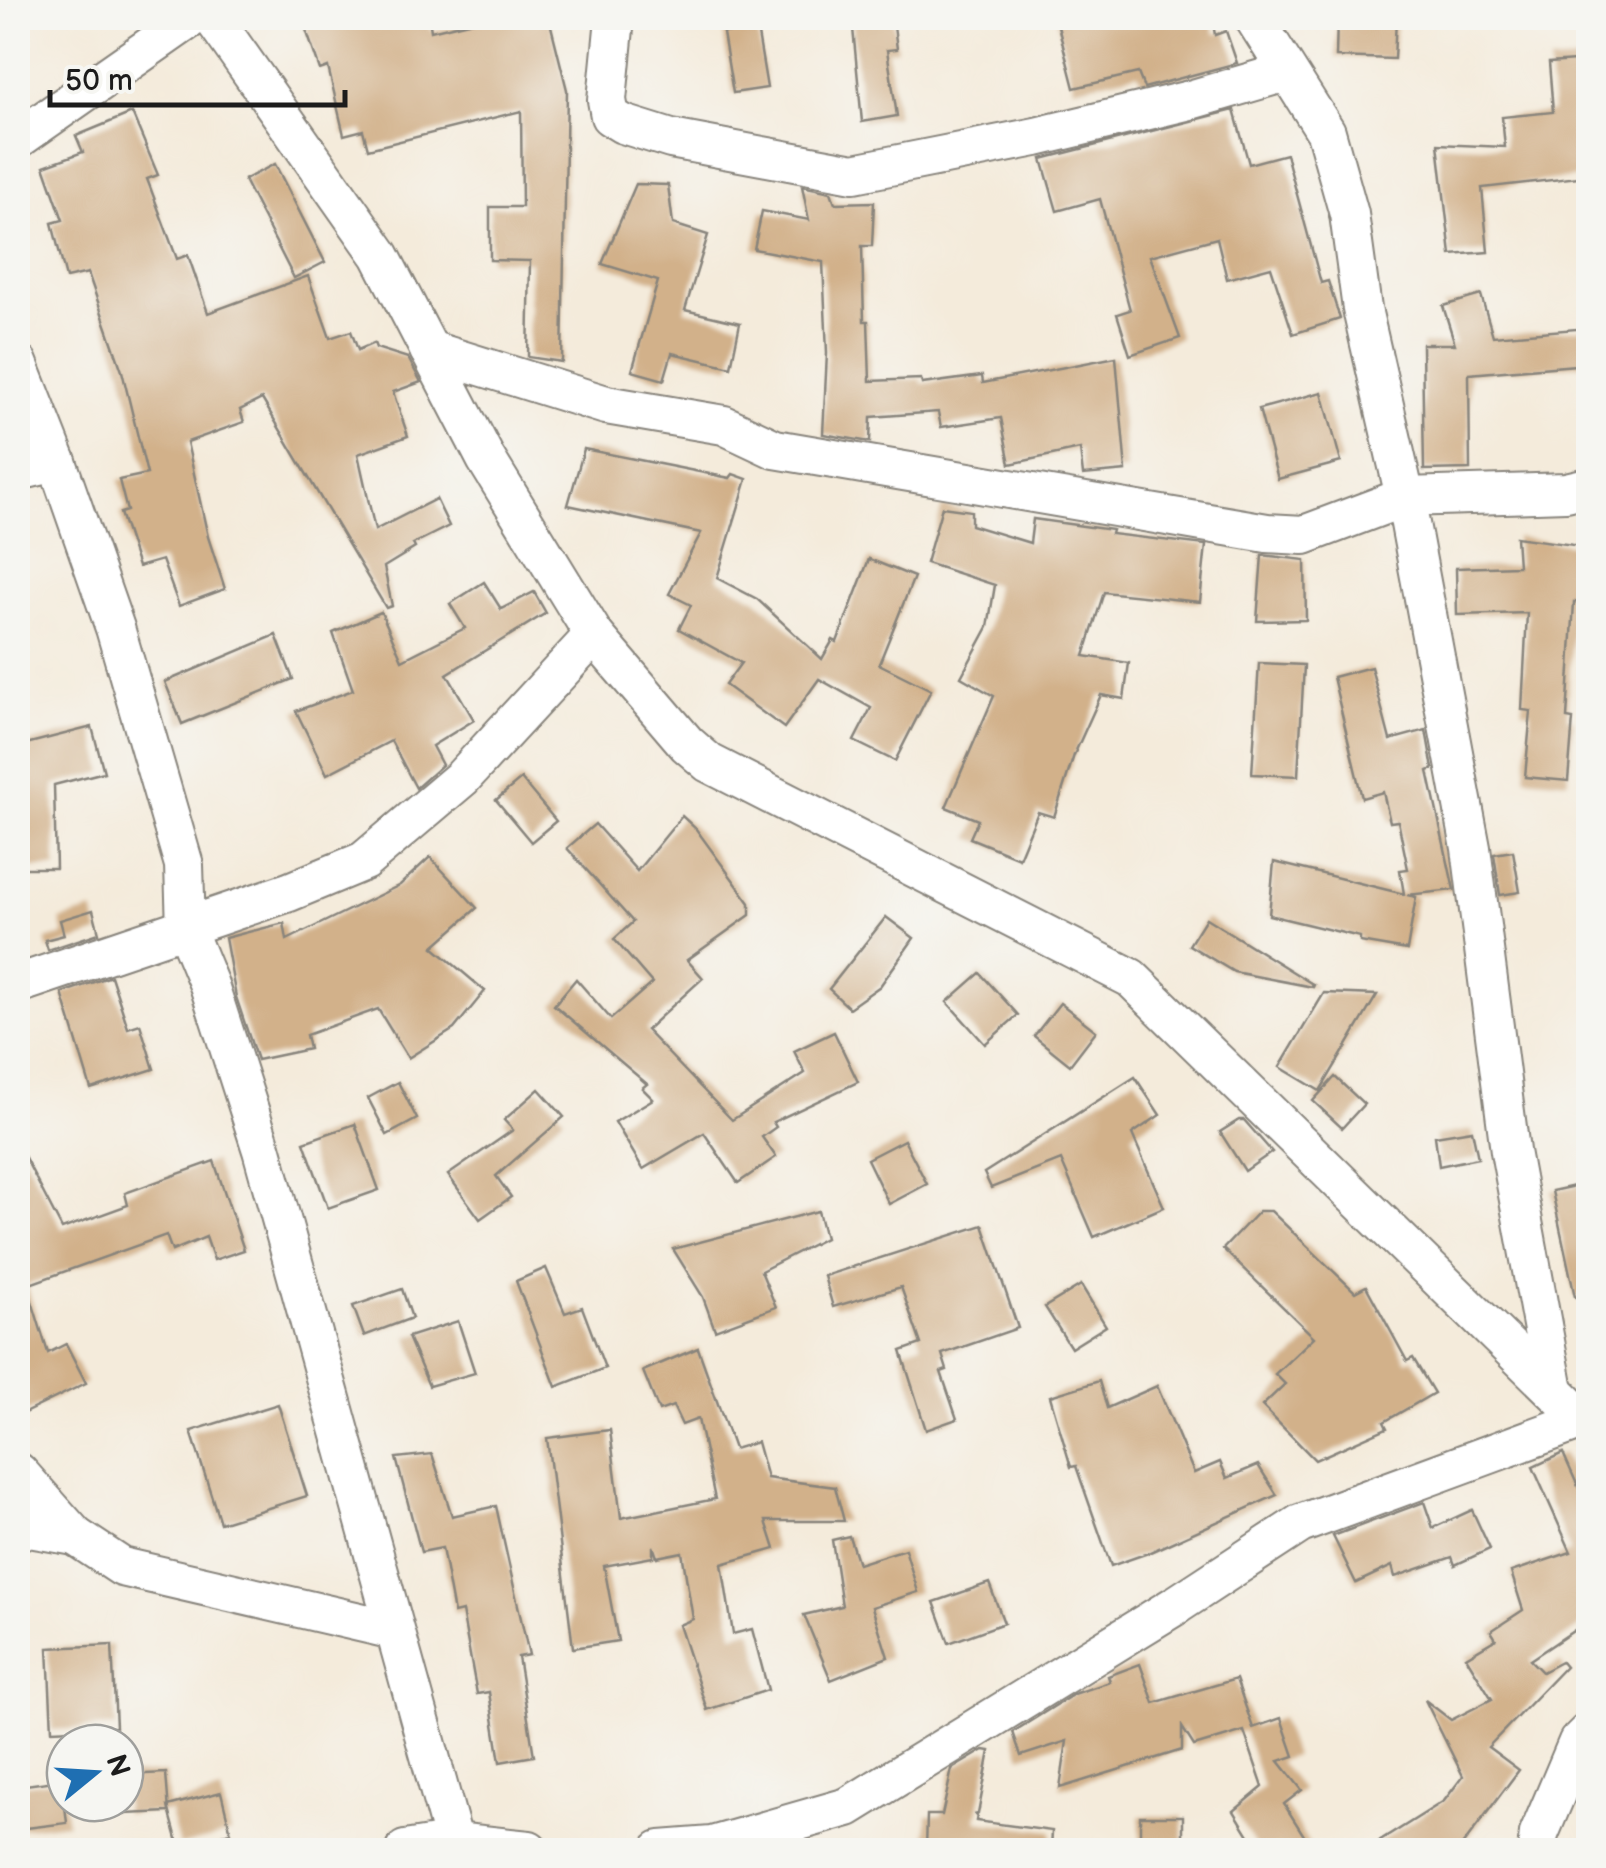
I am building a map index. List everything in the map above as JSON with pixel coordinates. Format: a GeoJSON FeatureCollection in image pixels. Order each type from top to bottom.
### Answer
{"type":"FeatureCollection","features":[{"type":"Feature","properties":{"kind":"street"},"geometry":{"type":"LineString","coordinates":[[18,139],[191,18]]}},
{"type":"Feature","properties":{"kind":"street"},"geometry":{"type":"LineString","coordinates":[[213,18],[380,255],[486,458],[594,635],[687,744],[709,763],[1131,978],[1587,1422],[1300,1524],[1178,1604],[848,1807],[712,1846],[660,1850]]}},
{"type":"Feature","properties":{"kind":"street"},"geometry":{"type":"LineString","coordinates":[[614,18],[607,100],[610,116],[671,140],[854,174],[1055,132],[1286,72]]}},
{"type":"Feature","properties":{"kind":"street"},"geometry":{"type":"LineString","coordinates":[[1254,18],[1326,132],[1349,214],[1362,309],[1404,497],[1471,848],[1510,1151],[1554,1390]]}},
{"type":"Feature","properties":{"kind":"street"},"geometry":{"type":"LineString","coordinates":[[429,350],[606,406],[724,425],[774,449],[1267,533],[1304,535],[1404,497],[1566,492],[1588,487]]}},
{"type":"Feature","properties":{"kind":"street"},"geometry":{"type":"LineString","coordinates":[[18,364],[116,628],[184,865],[186,928],[210,985],[262,1150],[455,1846]]}},
{"type":"Feature","properties":{"kind":"street"},"geometry":{"type":"LineString","coordinates":[[18,471],[57,462]]}},
{"type":"Feature","properties":{"kind":"street"},"geometry":{"type":"LineString","coordinates":[[18,984],[289,892],[364,861],[462,778],[594,635]]}},
{"type":"Feature","properties":{"kind":"street"},"geometry":{"type":"LineString","coordinates":[[18,1472],[75,1536],[122,1567],[394,1630]]}},
{"type":"Feature","properties":{"kind":"street"},"geometry":{"type":"LineString","coordinates":[[18,1526],[75,1536]]}},
{"type":"Feature","properties":{"kind":"street"},"geometry":{"type":"LineString","coordinates":[[1537,1850],[1538,1834],[1578,1742],[1588,1732]]}},
{"type":"Feature","properties":{"kind":"street"},"geometry":{"type":"LineString","coordinates":[[405,1850],[455,1846],[529,1850]]}},
{"type":"Feature","properties":{"kind":"building"},"geometry":{"type":"Polygon","coordinates":[[[302,18],[429,18],[431,31],[485,18],[549,18],[567,90],[562,362],[528,357],[530,261],[490,260],[490,207],[522,207],[521,111],[368,149],[363,130],[344,135],[328,67],[320,70],[302,18]]]}},
{"type":"Feature","properties":{"kind":"building"},"geometry":{"type":"Polygon","coordinates":[[[852,18],[893,18],[897,49],[887,50],[897,116],[862,122],[852,18]]]}},
{"type":"Feature","properties":{"kind":"building"},"geometry":{"type":"Polygon","coordinates":[[[1056,18],[1212,18],[1215,35],[1226,31],[1237,63],[1144,88],[1138,73],[1074,88],[1056,18]]]}},
{"type":"Feature","properties":{"kind":"building"},"geometry":{"type":"Polygon","coordinates":[[[1337,18],[1396,18],[1394,59],[1336,57],[1337,18]]]}},
{"type":"Feature","properties":{"kind":"building"},"geometry":{"type":"Polygon","coordinates":[[[757,28],[767,88],[733,93],[723,33],[757,28]]]}},
{"type":"Feature","properties":{"kind":"building"},"geometry":{"type":"Polygon","coordinates":[[[1588,60],[1588,176],[1482,188],[1488,252],[1451,255],[1438,144],[1505,147],[1502,117],[1553,112],[1549,63],[1588,60]]]}},
{"type":"Feature","properties":{"kind":"building"},"geometry":{"type":"Polygon","coordinates":[[[1234,110],[1249,164],[1286,154],[1321,283],[1328,281],[1340,319],[1293,334],[1271,267],[1227,279],[1217,238],[1150,256],[1180,338],[1130,355],[1117,314],[1130,310],[1100,199],[1057,211],[1042,159],[1234,110]]]}},
{"type":"Feature","properties":{"kind":"building"},"geometry":{"type":"Polygon","coordinates":[[[132,113],[158,175],[147,179],[177,259],[188,255],[208,313],[308,276],[330,338],[351,331],[358,350],[374,343],[376,348],[408,358],[421,382],[393,392],[408,436],[358,454],[375,530],[436,499],[449,526],[413,544],[415,548],[384,567],[392,606],[386,608],[262,399],[240,410],[244,422],[187,442],[208,537],[225,589],[179,606],[162,560],[138,567],[120,513],[127,511],[119,480],[147,474],[122,371],[88,273],[66,278],[52,223],[63,220],[44,166],[83,152],[76,136],[132,113]]]}},
{"type":"Feature","properties":{"kind":"building"},"geometry":{"type":"Polygon","coordinates":[[[275,164],[325,262],[294,278],[244,180],[275,164]]]}},
{"type":"Feature","properties":{"kind":"building"},"geometry":{"type":"Polygon","coordinates":[[[636,184],[668,185],[673,224],[708,235],[685,310],[740,323],[731,367],[672,353],[664,380],[632,371],[658,281],[602,264],[636,184]]]}},
{"type":"Feature","properties":{"kind":"building"},"geometry":{"type":"Polygon","coordinates":[[[802,186],[831,192],[835,203],[874,202],[872,246],[862,246],[870,381],[921,379],[922,384],[982,376],[983,383],[1116,357],[1126,471],[1083,475],[1080,449],[1010,464],[1001,418],[941,427],[938,412],[871,417],[870,442],[823,434],[827,353],[823,262],[754,249],[762,211],[809,220],[802,186]]]}},
{"type":"Feature","properties":{"kind":"building"},"geometry":{"type":"Polygon","coordinates":[[[1481,295],[1493,336],[1588,328],[1588,364],[1469,374],[1470,469],[1424,470],[1422,344],[1455,344],[1443,306],[1481,295]]]}},
{"type":"Feature","properties":{"kind":"building"},"geometry":{"type":"Polygon","coordinates":[[[1322,392],[1341,462],[1278,479],[1259,409],[1322,392]]]}},
{"type":"Feature","properties":{"kind":"building"},"geometry":{"type":"Polygon","coordinates":[[[584,449],[747,479],[717,578],[757,599],[822,659],[833,640],[837,642],[869,559],[914,577],[879,664],[931,690],[895,761],[854,741],[871,708],[819,679],[784,728],[725,685],[741,663],[679,629],[691,605],[669,594],[701,533],[568,505],[584,449]]]}},
{"type":"Feature","properties":{"kind":"building"},"geometry":{"type":"Polygon","coordinates":[[[942,507],[971,511],[971,525],[1030,543],[1033,519],[1112,530],[1111,534],[1206,545],[1200,602],[1104,592],[1084,656],[1129,663],[1124,699],[1101,695],[1074,755],[1054,817],[1038,812],[1019,858],[970,838],[978,820],[946,807],[994,696],[961,677],[988,627],[995,585],[926,563],[942,507]]]}},
{"type":"Feature","properties":{"kind":"building"},"geometry":{"type":"Polygon","coordinates":[[[1516,537],[1588,547],[1588,604],[1574,602],[1567,718],[1573,719],[1568,781],[1525,777],[1531,711],[1522,710],[1527,613],[1457,615],[1456,568],[1518,566],[1516,537]]]}},
{"type":"Feature","properties":{"kind":"building"},"geometry":{"type":"Polygon","coordinates":[[[1262,555],[1305,560],[1306,620],[1257,621],[1262,555]]]}},
{"type":"Feature","properties":{"kind":"building"},"geometry":{"type":"Polygon","coordinates":[[[484,582],[501,609],[534,592],[546,613],[447,674],[474,720],[432,746],[442,765],[416,788],[391,741],[327,774],[296,711],[353,690],[333,633],[381,612],[402,660],[465,628],[450,604],[484,582]]]}},
{"type":"Feature","properties":{"kind":"building"},"geometry":{"type":"Polygon","coordinates":[[[276,635],[293,679],[182,724],[165,682],[276,635]]]}},
{"type":"Feature","properties":{"kind":"building"},"geometry":{"type":"Polygon","coordinates":[[[1259,663],[1304,665],[1298,776],[1252,774],[1259,663]]]}},
{"type":"Feature","properties":{"kind":"building"},"geometry":{"type":"Polygon","coordinates":[[[1371,667],[1390,740],[1426,730],[1433,769],[1428,771],[1454,890],[1407,895],[1416,897],[1407,950],[1360,942],[1360,937],[1269,915],[1274,862],[1404,894],[1400,870],[1408,869],[1398,821],[1390,822],[1383,792],[1362,798],[1333,677],[1371,667]]]}},
{"type":"Feature","properties":{"kind":"building"},"geometry":{"type":"Polygon","coordinates":[[[92,727],[104,772],[54,785],[56,868],[18,868],[18,746],[92,727]]]}},
{"type":"Feature","properties":{"kind":"building"},"geometry":{"type":"Polygon","coordinates":[[[521,779],[556,821],[531,842],[496,800],[521,779]]]}},
{"type":"Feature","properties":{"kind":"building"},"geometry":{"type":"Polygon","coordinates":[[[682,816],[696,829],[750,903],[750,915],[687,960],[703,978],[646,1030],[732,1120],[805,1073],[794,1051],[834,1032],[858,1082],[773,1122],[776,1127],[762,1137],[776,1157],[738,1183],[704,1133],[643,1169],[615,1122],[653,1099],[642,1088],[647,1084],[554,1005],[576,979],[611,1019],[652,983],[614,939],[633,922],[567,848],[595,824],[637,871],[682,816]]]}},
{"type":"Feature","properties":{"kind":"building"},"geometry":{"type":"Polygon","coordinates":[[[1513,851],[1520,892],[1500,895],[1494,854],[1513,851]]]}},
{"type":"Feature","properties":{"kind":"building"},"geometry":{"type":"Polygon","coordinates":[[[430,857],[477,908],[433,947],[485,991],[454,1029],[408,1058],[378,1009],[306,1035],[309,1049],[257,1060],[236,997],[225,938],[284,923],[287,940],[400,885],[430,857]]]}},
{"type":"Feature","properties":{"kind":"building"},"geometry":{"type":"Polygon","coordinates":[[[93,910],[99,933],[48,950],[45,940],[64,935],[60,920],[93,910]]]}},
{"type":"Feature","properties":{"kind":"building"},"geometry":{"type":"Polygon","coordinates":[[[886,917],[914,938],[880,986],[849,1008],[829,989],[886,917]]]}},
{"type":"Feature","properties":{"kind":"building"},"geometry":{"type":"Polygon","coordinates":[[[1206,918],[1313,987],[1234,972],[1189,945],[1206,918]]]}},
{"type":"Feature","properties":{"kind":"building"},"geometry":{"type":"Polygon","coordinates":[[[980,973],[1018,1015],[985,1044],[947,1002],[980,973]]]}},
{"type":"Feature","properties":{"kind":"building"},"geometry":{"type":"Polygon","coordinates":[[[111,976],[128,1028],[140,1024],[154,1069],[91,1089],[62,993],[111,976]]]}},
{"type":"Feature","properties":{"kind":"building"},"geometry":{"type":"Polygon","coordinates":[[[1324,993],[1377,995],[1320,1091],[1280,1067],[1324,993]]]}},
{"type":"Feature","properties":{"kind":"building"},"geometry":{"type":"Polygon","coordinates":[[[1060,1003],[1096,1031],[1070,1065],[1034,1036],[1060,1003]]]}},
{"type":"Feature","properties":{"kind":"building"},"geometry":{"type":"Polygon","coordinates":[[[1135,1077],[1160,1115],[1132,1134],[1164,1207],[1094,1237],[1061,1160],[991,1188],[984,1173],[1135,1077]]]}},
{"type":"Feature","properties":{"kind":"building"},"geometry":{"type":"Polygon","coordinates":[[[1335,1077],[1364,1104],[1342,1128],[1313,1101],[1335,1077]]]}},
{"type":"Feature","properties":{"kind":"building"},"geometry":{"type":"Polygon","coordinates":[[[398,1082],[417,1119],[387,1135],[368,1098],[398,1082]]]}},
{"type":"Feature","properties":{"kind":"building"},"geometry":{"type":"Polygon","coordinates":[[[539,1089],[564,1117],[496,1176],[511,1197],[480,1219],[448,1175],[513,1130],[504,1120],[539,1089]]]}},
{"type":"Feature","properties":{"kind":"building"},"geometry":{"type":"Polygon","coordinates":[[[1244,1120],[1272,1152],[1245,1171],[1220,1132],[1244,1120]]]}},
{"type":"Feature","properties":{"kind":"building"},"geometry":{"type":"Polygon","coordinates":[[[355,1124],[379,1190],[328,1208],[304,1142],[355,1124]]]}},
{"type":"Feature","properties":{"kind":"building"},"geometry":{"type":"Polygon","coordinates":[[[1472,1130],[1478,1158],[1439,1166],[1435,1136],[1472,1130]]]}},
{"type":"Feature","properties":{"kind":"building"},"geometry":{"type":"Polygon","coordinates":[[[904,1140],[927,1184],[889,1204],[867,1159],[904,1140]]]}},
{"type":"Feature","properties":{"kind":"building"},"geometry":{"type":"Polygon","coordinates":[[[18,1144],[62,1229],[128,1205],[125,1193],[214,1161],[244,1250],[214,1260],[206,1237],[172,1251],[166,1235],[27,1285],[48,1353],[66,1344],[86,1383],[18,1416],[18,1144]]]}},
{"type":"Feature","properties":{"kind":"building"},"geometry":{"type":"Polygon","coordinates":[[[1588,1183],[1588,1296],[1575,1297],[1552,1191],[1588,1183]]]}},
{"type":"Feature","properties":{"kind":"building"},"geometry":{"type":"Polygon","coordinates":[[[818,1211],[825,1238],[761,1271],[776,1307],[715,1330],[703,1297],[673,1249],[818,1211]]]}},
{"type":"Feature","properties":{"kind":"building"},"geometry":{"type":"Polygon","coordinates":[[[1259,1211],[1271,1211],[1355,1292],[1366,1286],[1407,1361],[1413,1358],[1434,1393],[1384,1422],[1387,1428],[1315,1460],[1262,1406],[1285,1384],[1275,1374],[1314,1337],[1223,1249],[1259,1211]]]}},
{"type":"Feature","properties":{"kind":"building"},"geometry":{"type":"Polygon","coordinates":[[[983,1225],[1018,1328],[942,1354],[947,1370],[941,1372],[957,1419],[926,1430],[901,1351],[921,1344],[901,1287],[833,1307],[824,1276],[983,1225]]]}},
{"type":"Feature","properties":{"kind":"building"},"geometry":{"type":"Polygon","coordinates":[[[546,1268],[565,1313],[582,1307],[605,1368],[556,1387],[516,1281],[546,1268]]]}},
{"type":"Feature","properties":{"kind":"building"},"geometry":{"type":"Polygon","coordinates":[[[1081,1285],[1106,1326],[1071,1348],[1045,1307],[1081,1285]]]}},
{"type":"Feature","properties":{"kind":"building"},"geometry":{"type":"Polygon","coordinates":[[[402,1289],[412,1318],[364,1336],[353,1306],[402,1289]]]}},
{"type":"Feature","properties":{"kind":"building"},"geometry":{"type":"Polygon","coordinates":[[[458,1321],[475,1373],[429,1386],[408,1337],[458,1321]]]}},
{"type":"Feature","properties":{"kind":"building"},"geometry":{"type":"Polygon","coordinates":[[[698,1348],[734,1449],[757,1442],[767,1478],[835,1487],[844,1521],[766,1521],[775,1549],[722,1564],[733,1634],[752,1629],[768,1690],[707,1710],[679,1625],[693,1619],[682,1552],[657,1557],[653,1546],[653,1557],[604,1566],[618,1641],[573,1648],[547,1438],[610,1430],[621,1518],[715,1499],[698,1419],[682,1425],[673,1406],[659,1411],[643,1371],[698,1348]]]}},
{"type":"Feature","properties":{"kind":"building"},"geometry":{"type":"Polygon","coordinates":[[[1099,1381],[1107,1408],[1157,1386],[1194,1473],[1220,1462],[1227,1478],[1258,1465],[1277,1495],[1111,1566],[1076,1466],[1071,1467],[1050,1396],[1099,1381]]]}},
{"type":"Feature","properties":{"kind":"building"},"geometry":{"type":"Polygon","coordinates":[[[278,1404],[307,1496],[220,1523],[191,1431],[278,1404]]]}},
{"type":"Feature","properties":{"kind":"building"},"geometry":{"type":"Polygon","coordinates":[[[1563,1453],[1588,1509],[1588,1621],[1530,1660],[1542,1672],[1561,1662],[1565,1667],[1488,1747],[1519,1770],[1459,1850],[1366,1850],[1444,1801],[1463,1776],[1425,1700],[1451,1720],[1492,1699],[1466,1657],[1496,1639],[1491,1631],[1523,1610],[1511,1572],[1571,1552],[1533,1467],[1563,1453]]]}},
{"type":"Feature","properties":{"kind":"building"},"geometry":{"type":"Polygon","coordinates":[[[432,1454],[452,1516],[496,1506],[529,1655],[518,1657],[534,1756],[500,1762],[489,1692],[477,1694],[462,1611],[454,1613],[442,1548],[421,1552],[396,1458],[432,1454]]]}},
{"type":"Feature","properties":{"kind":"building"},"geometry":{"type":"Polygon","coordinates":[[[1424,1502],[1433,1528],[1472,1510],[1490,1549],[1455,1565],[1452,1557],[1395,1577],[1392,1566],[1356,1583],[1333,1536],[1424,1502]]]}},
{"type":"Feature","properties":{"kind":"building"},"geometry":{"type":"Polygon","coordinates":[[[849,1536],[858,1564],[905,1549],[918,1592],[872,1607],[888,1657],[831,1680],[804,1615],[842,1606],[832,1540],[849,1536]]]}},
{"type":"Feature","properties":{"kind":"building"},"geometry":{"type":"Polygon","coordinates":[[[989,1583],[1004,1623],[949,1643],[934,1602],[989,1583]]]}},
{"type":"Feature","properties":{"kind":"building"},"geometry":{"type":"Polygon","coordinates":[[[112,1645],[116,1723],[52,1723],[48,1648],[112,1645]]]}},
{"type":"Feature","properties":{"kind":"building"},"geometry":{"type":"Polygon","coordinates":[[[1140,1664],[1154,1703],[1236,1679],[1253,1728],[1281,1718],[1294,1756],[1279,1761],[1302,1790],[1284,1804],[1313,1850],[1258,1850],[1234,1811],[1263,1787],[1244,1731],[1194,1746],[1182,1727],[1182,1750],[1060,1788],[1067,1741],[1021,1756],[1013,1732],[1074,1694],[1110,1682],[1108,1676],[1140,1664]]]}},
{"type":"Feature","properties":{"kind":"building"},"geometry":{"type":"Polygon","coordinates":[[[984,1750],[990,1751],[978,1814],[974,1815],[976,1821],[1052,1831],[1051,1850],[926,1850],[927,1815],[942,1815],[952,1769],[984,1750]]]}},
{"type":"Feature","properties":{"kind":"building"},"geometry":{"type":"Polygon","coordinates":[[[166,1773],[169,1812],[145,1813],[145,1774],[166,1773]]]}},
{"type":"Feature","properties":{"kind":"building"},"geometry":{"type":"Polygon","coordinates":[[[45,1782],[45,1823],[67,1823],[18,1829],[18,1786],[45,1782]]]}},
{"type":"Feature","properties":{"kind":"building"},"geometry":{"type":"Polygon","coordinates":[[[221,1792],[231,1833],[179,1846],[168,1806],[221,1792]]]}},
{"type":"Feature","properties":{"kind":"building"},"geometry":{"type":"Polygon","coordinates":[[[1140,1816],[1183,1816],[1183,1850],[1140,1850],[1140,1816]]]}}]}
